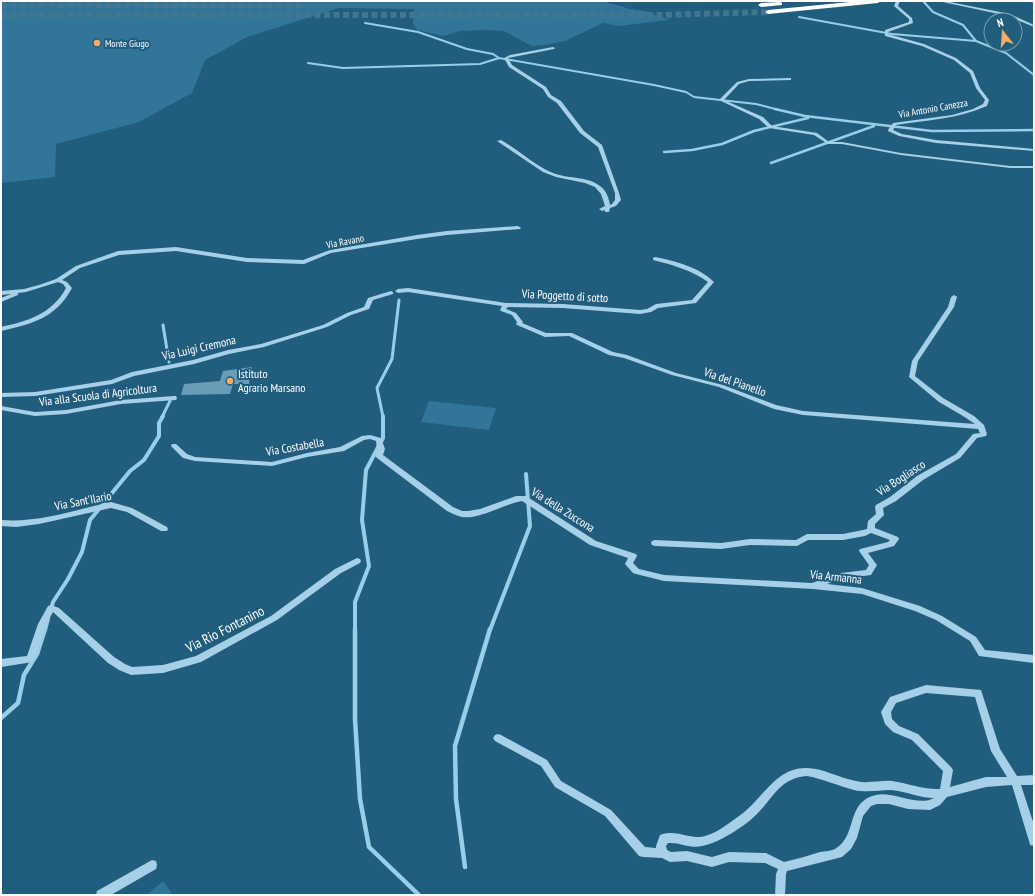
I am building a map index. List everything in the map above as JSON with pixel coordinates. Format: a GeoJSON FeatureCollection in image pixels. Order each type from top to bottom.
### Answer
{"type":"FeatureCollection","features":[{"type":"Feature","properties":{"kind":"highway"},"geometry":{"type":"LineString","coordinates":[[761,5],[812,1]]}},
{"type":"Feature","properties":{"kind":"highway"},"geometry":{"type":"LineString","coordinates":[[768,12],[878,1]]}},
{"type":"Feature","properties":{"kind":"street","name":"Via Antonio Canezza"},"geometry":{"type":"LineString","coordinates":[[898,1],[896,6],[911,19],[911,23],[886,31],[886,35],[923,45],[955,58],[972,72],[978,88],[986,100],[985,105],[976,110],[951,117],[903,122],[890,127],[894,133],[926,140],[1034,150]]}},
{"type":"Feature","properties":{"kind":"street"},"geometry":{"type":"LineString","coordinates":[[940,1],[1009,15],[1034,26]]}},
{"type":"Feature","properties":{"kind":"street"},"geometry":{"type":"LineString","coordinates":[[499,141],[511,146],[537,167],[553,174],[598,186],[604,193],[606,209],[618,200],[617,193],[600,146],[582,132],[558,102],[549,96],[545,88],[510,66],[506,61],[506,58],[510,56],[553,48]]}},
{"type":"Feature","properties":{"kind":"street"},"geometry":{"type":"LineString","coordinates":[[790,79],[738,82],[721,100],[755,115],[771,127],[815,134],[828,143],[842,143],[901,154],[1010,167],[1034,167]]}},
{"type":"Feature","properties":{"kind":"street","name":"Via Ravano"},"geometry":{"type":"LineString","coordinates":[[24,291],[58,280],[78,267],[118,253],[176,249],[247,260],[304,262],[330,252],[417,237],[447,233],[518,228]]}},
{"type":"Feature","properties":{"kind":"street","name":"Via Poggetto di sotto"},"geometry":{"type":"LineString","coordinates":[[408,290],[506,305],[649,311],[656,306],[694,302],[701,296],[711,282],[703,275],[685,267],[655,259]]}},
{"type":"Feature","properties":{"kind":"street"},"geometry":{"type":"LineString","coordinates":[[1,329],[29,323],[56,305],[69,288],[65,283],[58,280]]}},
{"type":"Feature","properties":{"kind":"street","name":"Via Luigi Cremona"},"geometry":{"type":"LineString","coordinates":[[1,395],[35,394],[112,382],[132,374],[194,362],[228,352],[262,346],[326,326],[349,314],[367,308],[370,299],[408,290]]}},
{"type":"Feature","properties":{"kind":"street"},"geometry":{"type":"LineString","coordinates":[[1,293],[24,291]]}},
{"type":"Feature","properties":{"kind":"street"},"geometry":{"type":"LineString","coordinates":[[1,300],[24,291]]}},
{"type":"Feature","properties":{"kind":"street"},"geometry":{"type":"LineString","coordinates":[[954,297],[951,307],[915,361],[912,377],[943,401],[966,413],[982,427]]}},
{"type":"Feature","properties":{"kind":"street","name":"Via del Pianello"},"geometry":{"type":"LineString","coordinates":[[506,305],[503,310],[514,314],[520,322],[519,324],[545,336],[570,334],[611,354],[625,356],[674,374],[721,386],[774,407],[803,414],[982,427]]}},
{"type":"Feature","properties":{"kind":"street","name":"Via alla Scuola di Agricoltura"},"geometry":{"type":"LineString","coordinates":[[1,408],[35,414],[66,412],[121,402],[174,398]]}},
{"type":"Feature","properties":{"kind":"street","name":"Via Bogliasco"},"geometry":{"type":"LineString","coordinates":[[871,530],[871,523],[880,515],[880,506],[893,499],[920,478],[958,456],[975,436],[984,434],[982,427]]}},
{"type":"Feature","properties":{"kind":"street","name":"Via Costabella"},"geometry":{"type":"LineString","coordinates":[[174,446],[185,456],[195,459],[272,464],[307,455],[342,449],[362,438],[370,437],[380,440],[381,449],[379,456]]}},
{"type":"Feature","properties":{"kind":"street","name":"Via della Zuccona"},"geometry":{"type":"LineString","coordinates":[[379,456],[450,509],[462,514],[470,514],[523,498],[593,543],[633,556]]}},
{"type":"Feature","properties":{"kind":"street","name":"Via Sant'Ilario"},"geometry":{"type":"LineString","coordinates":[[1,523],[16,524],[39,521],[111,505],[129,510],[164,529]]}},
{"type":"Feature","properties":{"kind":"street"},"geometry":{"type":"LineString","coordinates":[[655,543],[721,546],[750,542],[797,544],[807,537],[843,537],[865,534],[871,530],[895,539],[891,544],[863,551],[873,565],[868,573],[841,576],[813,586]]}},
{"type":"Feature","properties":{"kind":"street","name":"Via Armanna"},"geometry":{"type":"LineString","coordinates":[[633,556],[629,564],[636,570],[664,578],[813,586],[862,591],[917,608],[939,618],[973,639],[982,653],[1034,660]]}},
{"type":"Feature","properties":{"kind":"street","name":"Via Rio Fontanino"},"geometry":{"type":"LineString","coordinates":[[1,663],[30,660],[42,624],[51,608],[56,610],[111,660],[131,672],[145,672],[175,666],[198,659],[274,618],[338,571],[357,561]]}},
{"type":"Feature","properties":{"kind":"street"},"geometry":{"type":"LineString","coordinates":[[498,738],[544,763],[558,784],[608,813],[643,852],[663,853],[670,856],[687,856],[712,862],[729,857],[766,858],[784,867],[838,853],[847,845],[853,835],[859,813],[868,803],[877,799],[889,799],[908,804],[930,805],[937,802],[944,793],[948,770],[915,737],[896,729],[888,721],[886,712],[893,700],[926,689],[978,693],[996,751],[1015,781],[1034,841]]}},
{"type":"Feature","properties":{"kind":"street"},"geometry":{"type":"LineString","coordinates":[[663,853],[661,846],[664,839],[671,837],[699,842],[712,838],[748,816],[766,799],[776,784],[792,774],[807,772],[863,787],[892,786],[930,795],[944,793],[986,782],[1034,780]]}},
{"type":"Feature","properties":{"kind":"street"},"geometry":{"type":"LineString","coordinates":[[101,895],[152,865]]}},
{"type":"Feature","properties":{"kind":"street"},"geometry":{"type":"LineString","coordinates":[[780,895],[781,874],[784,867]]}},
{"type":"Feature","properties":{"kind":"shaded area"},"geometry":{"type":"Polygon","coordinates":[[[1,1],[603,1],[630,9],[645,11],[670,20],[618,26],[603,23],[565,41],[532,46],[504,31],[460,31],[444,36],[417,30],[413,23],[414,9],[339,8],[247,37],[205,60],[192,93],[139,122],[56,144],[55,177],[1,183],[1,1]]]}},
{"type":"Feature","properties":{"kind":"shaded area"},"geometry":{"type":"Polygon","coordinates":[[[429,401],[496,408],[489,430],[421,422],[429,401]]]}},
{"type":"Feature","properties":{"kind":"shaded area"},"geometry":{"type":"Polygon","coordinates":[[[163,881],[173,895],[147,895],[163,881]]]}},
{"type":"Feature","properties":{"kind":"building","name":"Istituto Agrario Marsano"},"geometry":{"type":"Polygon","coordinates":[[[252,367],[249,384],[233,384],[230,394],[181,395],[184,384],[220,381],[223,371],[252,367]]]}},
{"type":"Feature","properties":{"kind":"waterway"},"geometry":{"type":"LineString","coordinates":[[923,1],[933,12],[963,25],[976,41]]}},
{"type":"Feature","properties":{"kind":"waterway"},"geometry":{"type":"LineString","coordinates":[[799,17],[892,34],[976,41]]}},
{"type":"Feature","properties":{"kind":"waterway"},"geometry":{"type":"LineString","coordinates":[[365,23],[418,32],[467,49],[493,54],[499,58]]}},
{"type":"Feature","properties":{"kind":"waterway"},"geometry":{"type":"LineString","coordinates":[[976,41],[1006,53],[1034,75]]}},
{"type":"Feature","properties":{"kind":"waterway"},"geometry":{"type":"LineString","coordinates":[[308,63],[343,68],[480,64],[499,58]]}},
{"type":"Feature","properties":{"kind":"waterway"},"geometry":{"type":"LineString","coordinates":[[499,58],[654,85],[686,92],[694,97],[756,104],[777,109]]}},
{"type":"Feature","properties":{"kind":"waterway"},"geometry":{"type":"LineString","coordinates":[[777,109],[805,116],[932,131],[1034,130]]}},
{"type":"Feature","properties":{"kind":"waterway"},"geometry":{"type":"LineString","coordinates":[[664,152],[692,150],[722,144],[754,131],[808,118]]}},
{"type":"Feature","properties":{"kind":"waterway"},"geometry":{"type":"LineString","coordinates":[[771,163],[874,126]]}},
{"type":"Feature","properties":{"kind":"waterway"},"geometry":{"type":"LineString","coordinates":[[383,417],[377,388],[392,359],[399,300]]}},
{"type":"Feature","properties":{"kind":"waterway"},"geometry":{"type":"LineString","coordinates":[[163,325],[169,362]]}},
{"type":"Feature","properties":{"kind":"waterway"},"geometry":{"type":"LineString","coordinates":[[162,417],[170,401]]}},
{"type":"Feature","properties":{"kind":"waterway"},"geometry":{"type":"LineString","coordinates":[[51,609],[53,602],[68,579],[82,552],[90,520],[130,471],[144,460],[159,436],[159,423],[163,416]]}},
{"type":"Feature","properties":{"kind":"waterway"},"geometry":{"type":"LineString","coordinates":[[383,417],[383,438],[366,470],[362,520],[369,566],[355,602],[355,719],[360,799],[369,847],[419,895]]}},
{"type":"Feature","properties":{"kind":"waterway"},"geometry":{"type":"LineString","coordinates":[[490,630],[530,526],[526,474]]}},
{"type":"Feature","properties":{"kind":"waterway"},"geometry":{"type":"LineString","coordinates":[[45,630],[48,619]]}},
{"type":"Feature","properties":{"kind":"waterway"},"geometry":{"type":"LineString","coordinates":[[1,718],[18,703],[24,675],[37,654],[45,629]]}},
{"type":"Feature","properties":{"kind":"waterway"},"geometry":{"type":"LineString","coordinates":[[465,867],[456,799],[455,746],[490,629]]}},
{"type":"Feature","properties":{"kind":"tunnel"},"geometry":{"type":"LineString","coordinates":[[1,4],[306,6]]}},
{"type":"Feature","properties":{"kind":"tunnel"},"geometry":{"type":"LineString","coordinates":[[1,15],[661,15],[768,12]]}},
{"type":"Feature","properties":{"kind":"place","name":"Monte Giugo"},"geometry":{"type":"Point","coordinates":[97,43]}},
{"type":"Feature","properties":{"kind":"place","name":"Istituto Agrario Marsano"},"geometry":{"type":"Point","coordinates":[230,381]}}]}
